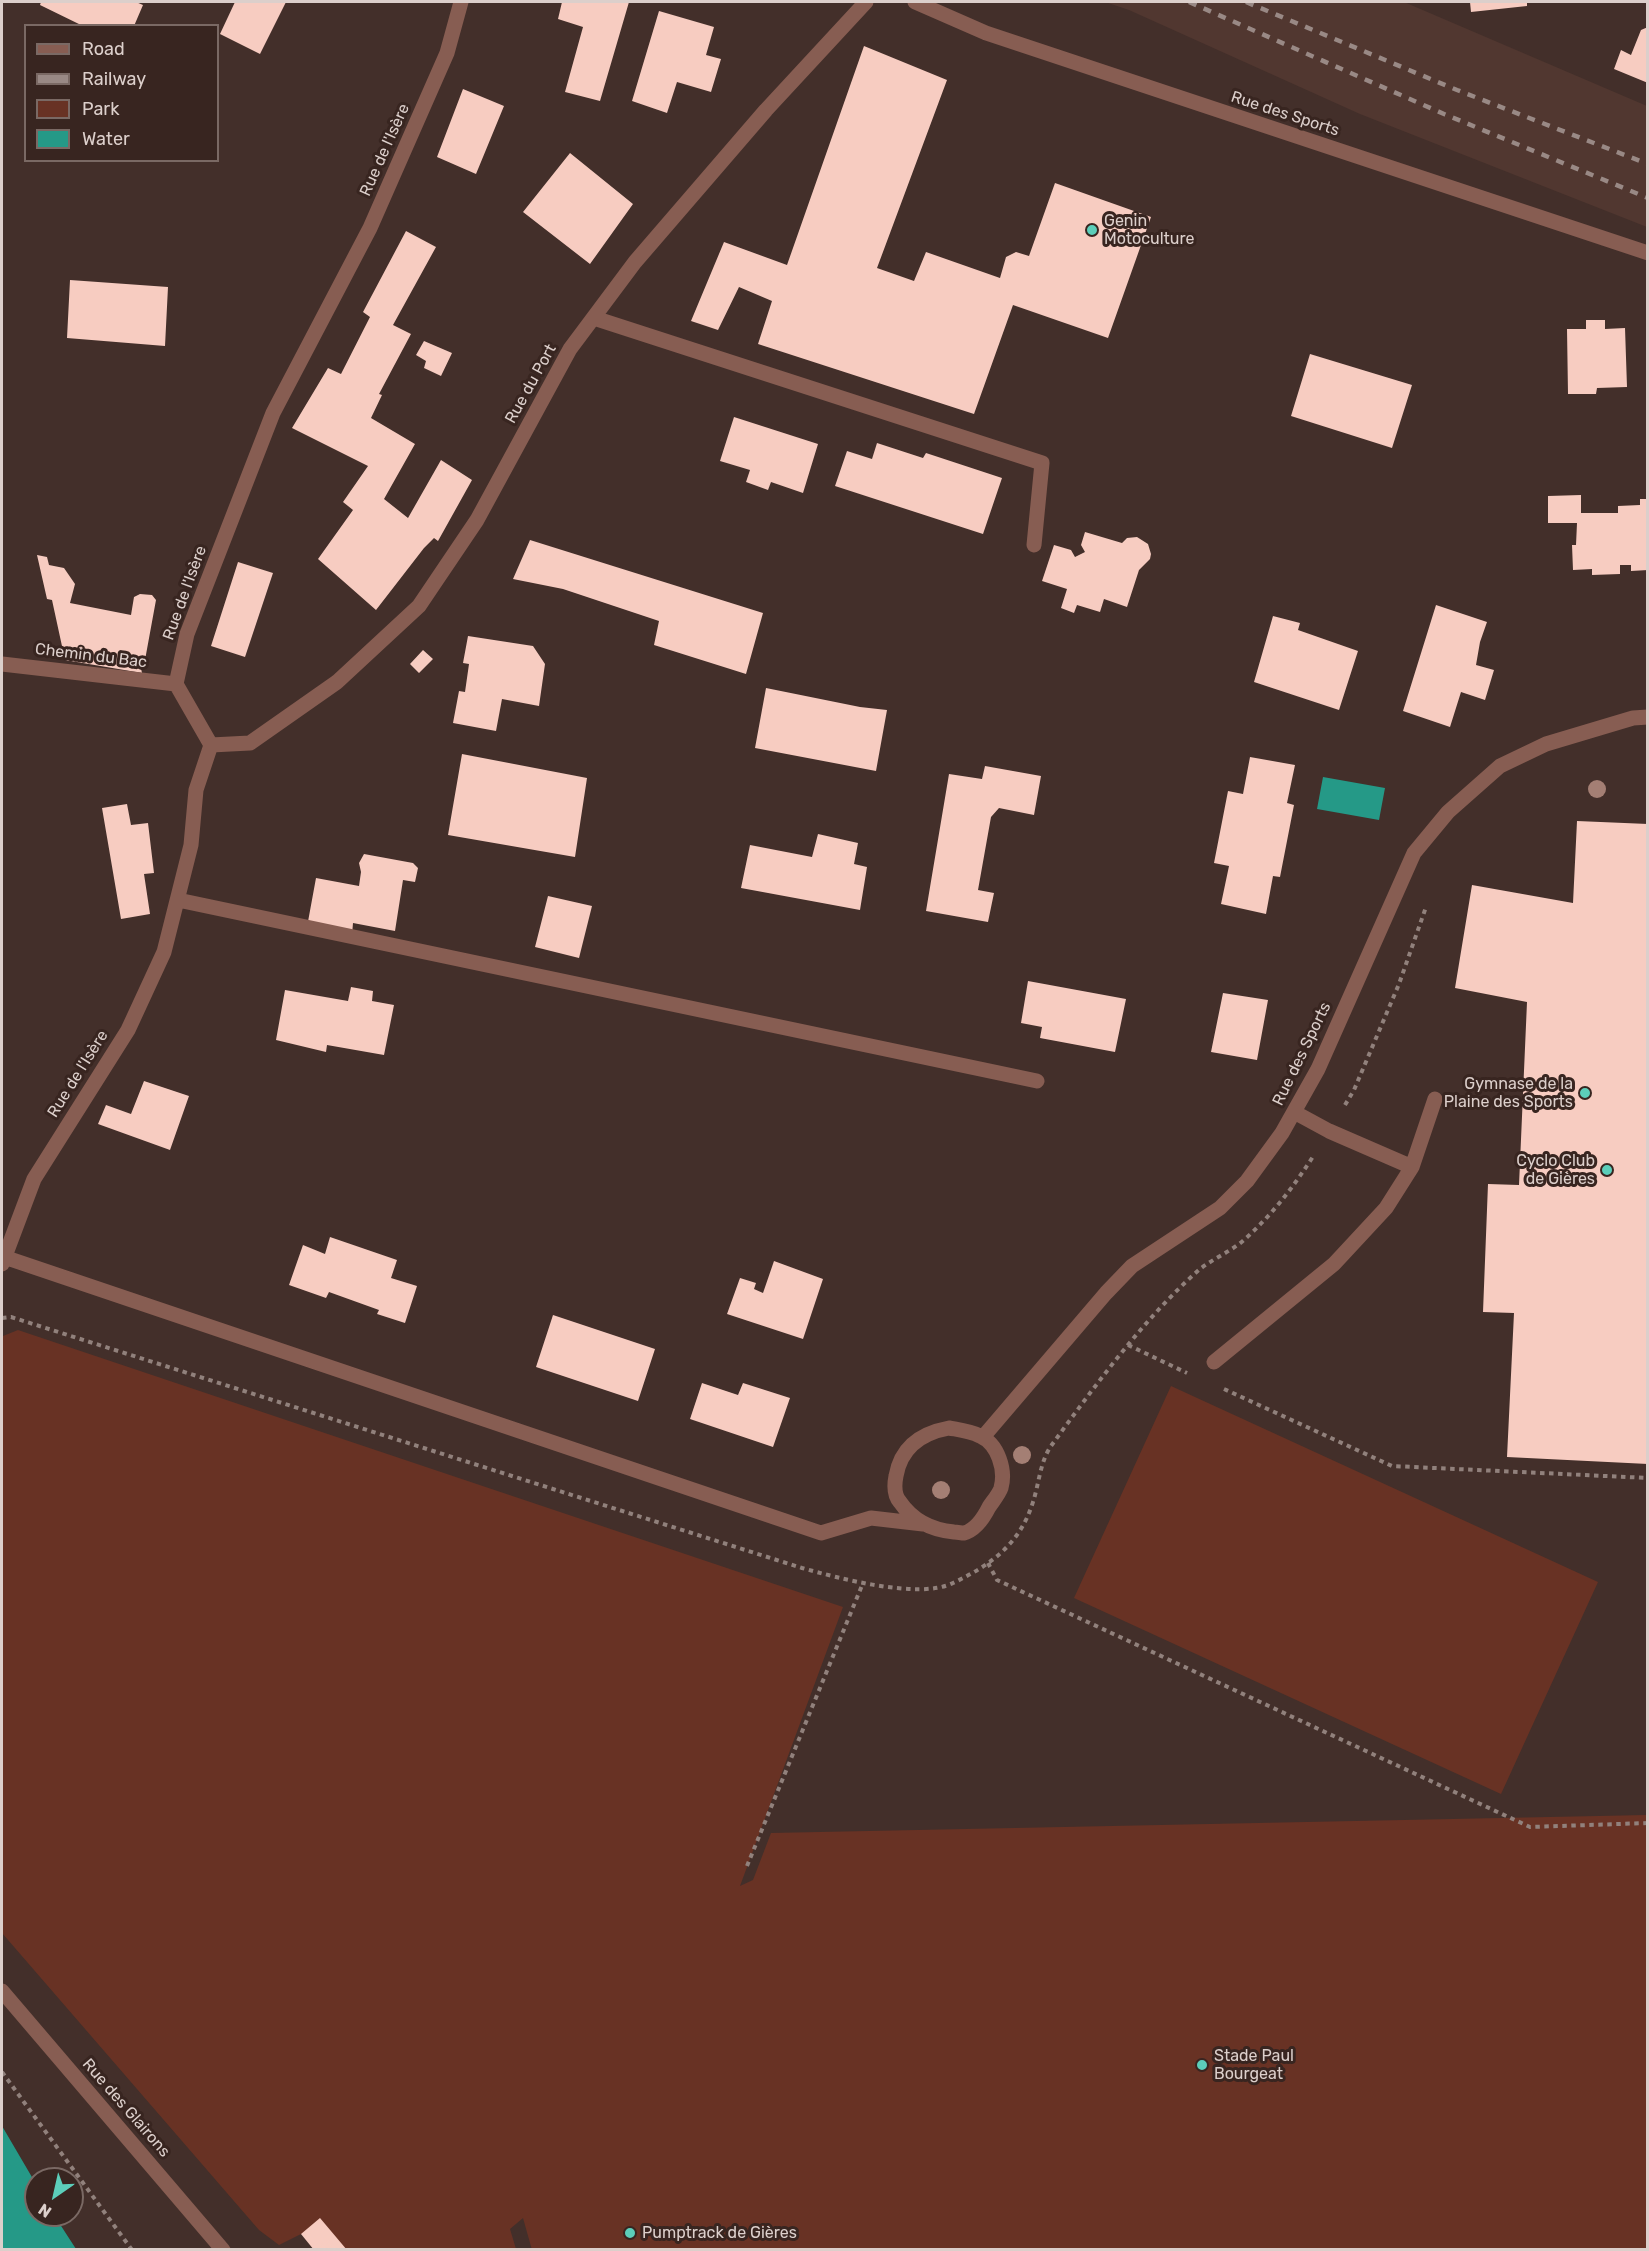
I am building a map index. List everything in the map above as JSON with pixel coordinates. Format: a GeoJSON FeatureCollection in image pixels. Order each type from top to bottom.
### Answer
{"type":"FeatureCollection","features":[{"type":"Feature","properties":{"kind":"street","name":"Rue de l'Isère"},"geometry":{"type":"LineString","coordinates":[[176,684],[187,634],[273,413],[370,228],[447,53],[460,2]]}},
{"type":"Feature","properties":{"kind":"street","name":"Rue du Port"},"geometry":{"type":"LineString","coordinates":[[211,745],[250,743],[337,682],[419,606],[477,520],[570,349],[635,262],[750,128],[866,2]]}},
{"type":"Feature","properties":{"kind":"street","name":"Rue des Sports"},"geometry":{"type":"LineString","coordinates":[[915,2],[986,33],[1647,253]]}},
{"type":"Feature","properties":{"kind":"street"},"geometry":{"type":"LineString","coordinates":[[594,318],[1042,464],[1034,545]]}},
{"type":"Feature","properties":{"kind":"street","name":"Chemin du Bac"},"geometry":{"type":"LineString","coordinates":[[2,664],[176,684]]}},
{"type":"Feature","properties":{"kind":"street"},"geometry":{"type":"LineString","coordinates":[[176,684],[211,745]]}},
{"type":"Feature","properties":{"kind":"street","name":"Rue des Sports"},"geometry":{"type":"LineString","coordinates":[[983,1437],[1106,1293],[1132,1266],[1220,1208],[1246,1181],[1282,1133],[1318,1070],[1414,853],[1448,812],[1500,766],[1546,744],[1633,718],[1647,717]]}},
{"type":"Feature","properties":{"kind":"street","name":"Rue de l'Isère"},"geometry":{"type":"LineString","coordinates":[[3,1260],[34,1179],[128,1030],[164,952],[191,845],[196,790],[211,745]]}},
{"type":"Feature","properties":{"kind":"street"},"geometry":{"type":"LineString","coordinates":[[178,900],[1037,1081]]}},
{"type":"Feature","properties":{"kind":"street"},"geometry":{"type":"LineString","coordinates":[[1214,1362],[1334,1264],[1386,1208],[1412,1167],[1435,1099]]}},
{"type":"Feature","properties":{"kind":"street"},"geometry":{"type":"LineString","coordinates":[[1294,1112],[1329,1131],[1412,1167]]}},
{"type":"Feature","properties":{"kind":"street"},"geometry":{"type":"LineString","coordinates":[[3,1260],[821,1533],[871,1518],[923,1524],[943,1531],[964,1533],[981,1521],[1001,1488],[1003,1471],[997,1452],[983,1437],[949,1428],[932,1431],[918,1439],[906,1450],[897,1471],[895,1496],[906,1511],[923,1524]]}},
{"type":"Feature","properties":{"kind":"street","name":"Rue des Glairons"},"geometry":{"type":"LineString","coordinates":[[2,1991],[223,2250]]}},
{"type":"Feature","properties":{"kind":"path"},"geometry":{"type":"LineString","coordinates":[[1128,1345],[1192,1375]]}},
{"type":"Feature","properties":{"kind":"path"},"geometry":{"type":"LineString","coordinates":[[1215,1385],[1392,1466],[1647,1478]]}},
{"type":"Feature","properties":{"kind":"path"},"geometry":{"type":"LineString","coordinates":[[988,1563],[997,1580],[1530,1827],[1647,1823]]}},
{"type":"Feature","properties":{"kind":"path"},"geometry":{"type":"LineString","coordinates":[[747,1866],[863,1583]]}},
{"type":"Feature","properties":{"kind":"path"},"geometry":{"type":"LineString","coordinates":[[2,2072],[132,2250]]}},
{"type":"Feature","properties":{"kind":"shaded area"},"geometry":{"type":"Polygon","coordinates":[[[1105,2],[1404,2],[1647,106],[1647,227],[1360,114],[1129,10],[1105,2]]]}},
{"type":"Feature","properties":{"kind":"green space"},"geometry":{"type":"Polygon","coordinates":[[[18,1330],[843,1607],[740,1886],[753,1880],[771,1833],[1647,1815],[1647,2249],[532,2250],[523,2218],[510,2229],[516,2249],[347,2249],[301,2234],[279,2245],[259,2230],[2,1933],[2,1339],[3,1336],[18,1330]]]}},
{"type":"Feature","properties":{"kind":"green space"},"geometry":{"type":"Polygon","coordinates":[[[1171,1386],[1598,1582],[1501,1794],[1074,1598],[1171,1386]]]}},
{"type":"Feature","properties":{"kind":"water"},"geometry":{"type":"Polygon","coordinates":[[[1323,777],[1385,788],[1379,820],[1317,809],[1323,777]]]}},
{"type":"Feature","properties":{"kind":"water"},"geometry":{"type":"Polygon","coordinates":[[[2,2126],[26,2167],[24,2167],[24,2227],[62,2227],[76,2249],[2,2249],[2,2126]]]}},
{"type":"Feature","properties":{"kind":"building"},"geometry":{"type":"Polygon","coordinates":[[[41,2],[136,2],[143,5],[135,24],[79,24],[40,5],[41,2]]]}},
{"type":"Feature","properties":{"kind":"building"},"geometry":{"type":"Polygon","coordinates":[[[235,2],[286,2],[260,54],[220,34],[235,2]]]}},
{"type":"Feature","properties":{"kind":"building"},"geometry":{"type":"Polygon","coordinates":[[[562,2],[629,2],[600,101],[565,92],[583,27],[558,19],[562,2]]]}},
{"type":"Feature","properties":{"kind":"building"},"geometry":{"type":"Polygon","coordinates":[[[1470,2],[1527,2],[1527,6],[1471,12],[1470,2]]]}},
{"type":"Feature","properties":{"kind":"building"},"geometry":{"type":"Polygon","coordinates":[[[659,11],[714,27],[706,55],[721,59],[711,92],[677,82],[667,113],[632,101],[659,11]]]}},
{"type":"Feature","properties":{"kind":"building"},"geometry":{"type":"Polygon","coordinates":[[[1648,27],[1648,83],[1614,69],[1621,50],[1631,55],[1641,30],[1648,27]]]}},
{"type":"Feature","properties":{"kind":"building","name":"Genin Motoculture"},"geometry":{"type":"Polygon","coordinates":[[[864,46],[947,80],[877,268],[914,281],[926,252],[1000,278],[1006,257],[1016,252],[1029,256],[1055,183],[1151,217],[1108,338],[1013,305],[974,414],[758,344],[772,301],[739,287],[718,330],[691,321],[724,242],[787,265],[864,46]]]}},
{"type":"Feature","properties":{"kind":"building"},"geometry":{"type":"Polygon","coordinates":[[[463,89],[504,106],[476,174],[437,157],[463,89]]]}},
{"type":"Feature","properties":{"kind":"building"},"geometry":{"type":"Polygon","coordinates":[[[570,153],[633,204],[590,264],[523,212],[570,153]]]}},
{"type":"Feature","properties":{"kind":"building"},"geometry":{"type":"Polygon","coordinates":[[[406,231],[436,247],[393,325],[411,334],[379,394],[382,395],[371,418],[415,444],[384,499],[408,518],[441,460],[472,480],[438,541],[434,538],[424,548],[376,610],[318,559],[353,510],[343,502],[368,466],[292,428],[328,368],[341,374],[370,317],[363,312],[406,231]]]}},
{"type":"Feature","properties":{"kind":"building"},"geometry":{"type":"Polygon","coordinates":[[[70,280],[168,287],[165,346],[67,338],[70,280]]]}},
{"type":"Feature","properties":{"kind":"building"},"geometry":{"type":"Polygon","coordinates":[[[1586,320],[1605,320],[1605,329],[1625,328],[1627,387],[1597,388],[1596,394],[1568,394],[1567,329],[1586,329],[1586,320]]]}},
{"type":"Feature","properties":{"kind":"building"},"geometry":{"type":"Polygon","coordinates":[[[424,341],[452,353],[441,376],[424,368],[426,361],[416,355],[424,341]]]}},
{"type":"Feature","properties":{"kind":"building"},"geometry":{"type":"Polygon","coordinates":[[[1310,354],[1412,385],[1392,448],[1291,416],[1310,354]]]}},
{"type":"Feature","properties":{"kind":"building"},"geometry":{"type":"Polygon","coordinates":[[[734,417],[818,444],[803,493],[771,482],[768,490],[746,482],[750,470],[720,461],[734,417]]]}},
{"type":"Feature","properties":{"kind":"building"},"geometry":{"type":"Polygon","coordinates":[[[877,443],[923,458],[926,453],[1002,478],[983,534],[835,486],[847,451],[872,459],[877,443]]]}},
{"type":"Feature","properties":{"kind":"building"},"geometry":{"type":"Polygon","coordinates":[[[1581,495],[1581,513],[1618,513],[1618,506],[1640,505],[1640,499],[1648,499],[1648,570],[1631,571],[1631,565],[1620,565],[1620,574],[1592,575],[1592,569],[1573,570],[1572,545],[1576,545],[1577,523],[1548,523],[1548,496],[1581,495]]]}},
{"type":"Feature","properties":{"kind":"building"},"geometry":{"type":"Polygon","coordinates":[[[1085,532],[1122,543],[1127,538],[1137,537],[1148,544],[1150,559],[1139,570],[1127,607],[1104,599],[1100,612],[1077,605],[1074,613],[1061,608],[1067,589],[1042,581],[1054,545],[1071,550],[1075,557],[1085,552],[1081,545],[1085,532]]]}},
{"type":"Feature","properties":{"kind":"building"},"geometry":{"type":"Polygon","coordinates":[[[530,540],[763,613],[746,674],[654,645],[659,621],[563,589],[513,579],[530,540]]]}},
{"type":"Feature","properties":{"kind":"building"},"geometry":{"type":"Polygon","coordinates":[[[37,555],[47,557],[49,565],[64,568],[75,584],[70,603],[131,615],[134,597],[140,594],[152,595],[156,600],[145,660],[139,659],[142,673],[65,660],[52,600],[47,599],[37,555]]]}},
{"type":"Feature","properties":{"kind":"building"},"geometry":{"type":"Polygon","coordinates":[[[238,562],[273,573],[245,657],[211,646],[238,562]]]}},
{"type":"Feature","properties":{"kind":"building"},"geometry":{"type":"Polygon","coordinates":[[[1436,605],[1487,622],[1480,642],[1476,665],[1494,670],[1485,700],[1461,692],[1450,727],[1403,711],[1436,605]]]}},
{"type":"Feature","properties":{"kind":"building"},"geometry":{"type":"Polygon","coordinates":[[[1273,616],[1300,623],[1298,630],[1358,651],[1339,710],[1254,682],[1273,616]]]}},
{"type":"Feature","properties":{"kind":"building"},"geometry":{"type":"Polygon","coordinates":[[[468,636],[533,646],[545,664],[539,706],[502,699],[496,731],[453,723],[459,691],[465,692],[469,664],[463,663],[468,636]]]}},
{"type":"Feature","properties":{"kind":"building"},"geometry":{"type":"Polygon","coordinates":[[[423,650],[433,659],[419,673],[410,664],[423,650]]]}},
{"type":"Feature","properties":{"kind":"building"},"geometry":{"type":"Polygon","coordinates":[[[766,688],[860,707],[887,710],[876,771],[755,748],[766,688]]]}},
{"type":"Feature","properties":{"kind":"building"},"geometry":{"type":"Polygon","coordinates":[[[462,754],[587,778],[575,857],[448,835],[462,754]]]}},
{"type":"Feature","properties":{"kind":"building"},"geometry":{"type":"Polygon","coordinates":[[[1250,757],[1295,765],[1287,803],[1294,805],[1280,877],[1273,876],[1266,914],[1221,904],[1229,866],[1214,863],[1228,791],[1243,794],[1250,757]]]}},
{"type":"Feature","properties":{"kind":"building"},"geometry":{"type":"Polygon","coordinates":[[[985,766],[1041,776],[1034,815],[999,808],[991,817],[978,890],[994,893],[988,922],[926,911],[949,774],[982,779],[985,766]]]}},
{"type":"Feature","properties":{"kind":"building"},"geometry":{"type":"Polygon","coordinates":[[[127,804],[131,825],[148,823],[154,873],[144,874],[150,914],[121,919],[102,808],[127,804]]]}},
{"type":"Feature","properties":{"kind":"building","name":"Gymnase de la Plaine des Sports"},"geometry":{"type":"Polygon","coordinates":[[[1577,821],[1648,824],[1648,1464],[1507,1457],[1514,1313],[1483,1312],[1488,1184],[1519,1185],[1527,1002],[1455,988],[1472,885],[1573,903],[1577,821]]]}},
{"type":"Feature","properties":{"kind":"building"},"geometry":{"type":"Polygon","coordinates":[[[818,834],[858,843],[854,864],[867,867],[860,910],[741,888],[750,845],[812,857],[818,834]]]}},
{"type":"Feature","properties":{"kind":"building"},"geometry":{"type":"Polygon","coordinates":[[[364,854],[413,863],[418,868],[415,882],[403,880],[395,931],[353,923],[352,935],[307,927],[316,878],[359,886],[361,872],[359,863],[364,854]]]}},
{"type":"Feature","properties":{"kind":"building"},"geometry":{"type":"Polygon","coordinates":[[[548,896],[592,906],[579,958],[535,947],[548,896]]]}},
{"type":"Feature","properties":{"kind":"building"},"geometry":{"type":"Polygon","coordinates":[[[1028,981],[1126,999],[1115,1052],[1040,1038],[1042,1027],[1021,1023],[1028,981]]]}},
{"type":"Feature","properties":{"kind":"building"},"geometry":{"type":"Polygon","coordinates":[[[351,987],[373,991],[372,1001],[394,1005],[384,1055],[327,1045],[326,1052],[276,1040],[285,990],[348,1001],[351,987]]]}},
{"type":"Feature","properties":{"kind":"building"},"geometry":{"type":"Polygon","coordinates":[[[1223,993],[1268,1000],[1257,1060],[1211,1052],[1223,993]]]}},
{"type":"Feature","properties":{"kind":"building"},"geometry":{"type":"Polygon","coordinates":[[[144,1081],[189,1096],[170,1150],[98,1124],[106,1105],[131,1114],[144,1081]]]}},
{"type":"Feature","properties":{"kind":"building"},"geometry":{"type":"Polygon","coordinates":[[[330,1237],[397,1260],[391,1278],[417,1286],[405,1323],[377,1314],[379,1310],[329,1292],[326,1298],[289,1285],[303,1245],[325,1254],[330,1237]]]}},
{"type":"Feature","properties":{"kind":"building"},"geometry":{"type":"Polygon","coordinates":[[[774,1261],[823,1279],[803,1339],[727,1314],[740,1278],[756,1283],[754,1289],[763,1293],[774,1261]]]}},
{"type":"Feature","properties":{"kind":"building"},"geometry":{"type":"Polygon","coordinates":[[[553,1315],[655,1349],[638,1401],[536,1367],[553,1315]]]}},
{"type":"Feature","properties":{"kind":"building"},"geometry":{"type":"Polygon","coordinates":[[[702,1383],[738,1395],[743,1383],[790,1398],[773,1447],[690,1419],[702,1383]]]}},
{"type":"Feature","properties":{"kind":"building"},"geometry":{"type":"Polygon","coordinates":[[[320,2218],[347,2250],[314,2250],[301,2234],[320,2218]]]}},
{"type":"Feature","properties":{"kind":"railway"},"geometry":{"type":"LineString","coordinates":[[1189,2],[1444,114],[1648,198]]}},
{"type":"Feature","properties":{"kind":"railway"},"geometry":{"type":"LineString","coordinates":[[1246,2],[1457,90],[1648,164]]}},
{"type":"Feature","properties":{"kind":"place","name":"Genin Motoculture"},"geometry":{"type":"Point","coordinates":[1092,230]}},
{"type":"Feature","properties":{"kind":"place","name":"Gymnase de la Plaine des Sports"},"geometry":{"type":"Point","coordinates":[1585,1093]}},
{"type":"Feature","properties":{"kind":"place","name":"Cyclo Club de Gières"},"geometry":{"type":"Point","coordinates":[1607,1170]}},
{"type":"Feature","properties":{"kind":"place","name":"Stade Paul Bourgeat"},"geometry":{"type":"Point","coordinates":[1202,2065]}},
{"type":"Feature","properties":{"kind":"place","name":"Pumptrack de Gières"},"geometry":{"type":"Point","coordinates":[630,2233]}}]}
